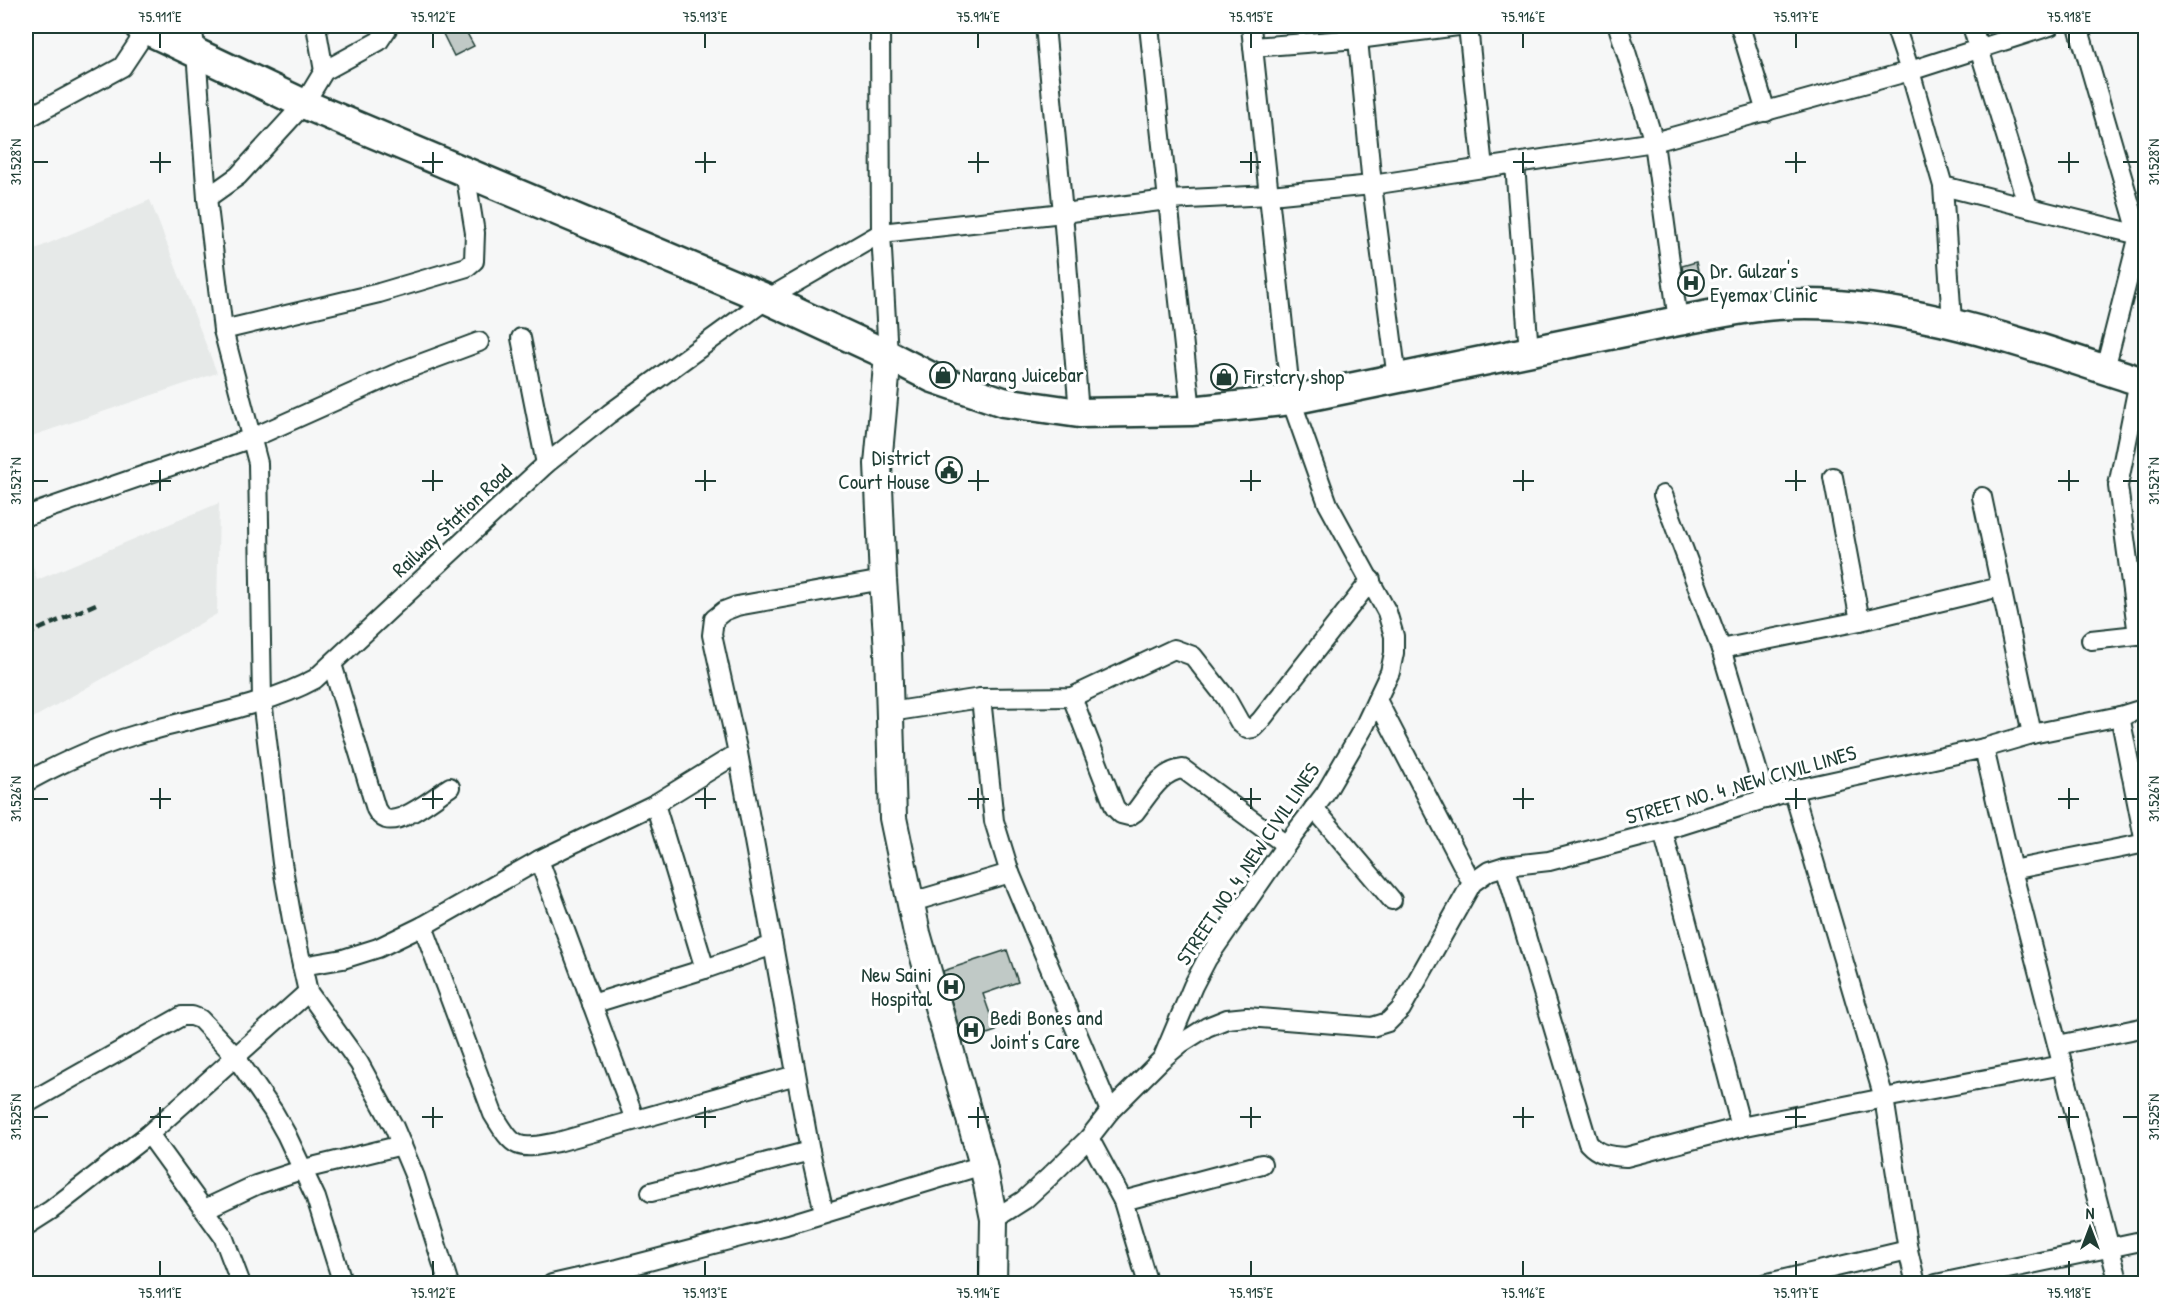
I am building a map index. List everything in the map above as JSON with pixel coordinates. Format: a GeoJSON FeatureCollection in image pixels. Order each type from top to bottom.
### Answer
{"type":"FeatureCollection","features":[{"type":"Feature","properties":{"kind":"main road"},"geometry":{"type":"LineString","coordinates":[[141,26],[194,39],[304,104],[767,299],[933,378],[1003,402],[1080,413],[1191,411],[1291,400],[1740,309],[1790,305],[1856,307],[1952,322],[2142,382]]}},
{"type":"Feature","properties":{"kind":"main road"},"geometry":{"type":"LineString","coordinates":[[888,355],[878,464],[893,818],[917,933],[983,1165],[994,1219],[993,1284]]}},
{"type":"Feature","properties":{"kind":"street"},"geometry":{"type":"LineString","coordinates":[[26,119],[122,68],[138,43],[141,26]]}},
{"type":"Feature","properties":{"kind":"street"},"geometry":{"type":"LineString","coordinates":[[316,26],[324,71]]}},
{"type":"Feature","properties":{"kind":"street"},"geometry":{"type":"LineString","coordinates":[[207,198],[238,176],[304,104],[324,71],[379,41],[389,26]]}},
{"type":"Feature","properties":{"kind":"street"},"geometry":{"type":"LineString","coordinates":[[880,26],[881,233],[888,355]]}},
{"type":"Feature","properties":{"kind":"street"},"geometry":{"type":"LineString","coordinates":[[1045,26],[1080,413]]}},
{"type":"Feature","properties":{"kind":"street"},"geometry":{"type":"LineString","coordinates":[[1149,26],[1191,411]]}},
{"type":"Feature","properties":{"kind":"street","name":"STREET NO. 4 ,NEW CIVIL LINES"},"geometry":{"type":"LineString","coordinates":[[1162,1059],[1207,959],[1324,794],[1364,727],[1390,672],[1394,653],[1394,636],[1387,612],[1328,504],[1291,400],[1251,26]]}},
{"type":"Feature","properties":{"kind":"street"},"geometry":{"type":"LineString","coordinates":[[1253,47],[1357,32],[1458,26]]}},
{"type":"Feature","properties":{"kind":"street"},"geometry":{"type":"LineString","coordinates":[[1468,26],[1483,168]]}},
{"type":"Feature","properties":{"kind":"street"},"geometry":{"type":"LineString","coordinates":[[1618,26],[1654,142],[1678,321]]}},
{"type":"Feature","properties":{"kind":"street"},"geometry":{"type":"LineString","coordinates":[[1740,26],[1767,112]]}},
{"type":"Feature","properties":{"kind":"street"},"geometry":{"type":"LineString","coordinates":[[1895,26],[1943,186],[1952,322]]}},
{"type":"Feature","properties":{"kind":"street"},"geometry":{"type":"LineString","coordinates":[[1972,26],[2028,207]]}},
{"type":"Feature","properties":{"kind":"street"},"geometry":{"type":"LineString","coordinates":[[881,233],[1168,200],[1270,195],[1372,185],[1654,142],[1910,71],[2050,26]]}},
{"type":"Feature","properties":{"kind":"street"},"geometry":{"type":"LineString","coordinates":[[2078,26],[2142,236],[2104,369]]}},
{"type":"Feature","properties":{"kind":"street"},"geometry":{"type":"LineString","coordinates":[[1357,32],[1372,185],[1397,379]]}},
{"type":"Feature","properties":{"kind":"street"},"geometry":{"type":"LineString","coordinates":[[194,39],[207,198],[223,330],[258,463],[262,700],[282,863],[302,966],[308,992],[359,1063],[381,1101],[402,1145],[415,1177],[449,1284]]}},
{"type":"Feature","properties":{"kind":"street"},"geometry":{"type":"LineString","coordinates":[[1515,164],[1529,352]]}},
{"type":"Feature","properties":{"kind":"street"},"geometry":{"type":"LineString","coordinates":[[223,330],[379,293],[467,267],[474,261],[476,248],[465,172]]}},
{"type":"Feature","properties":{"kind":"street"},"geometry":{"type":"LineString","coordinates":[[1943,186],[2142,236]]}},
{"type":"Feature","properties":{"kind":"street","name":"Railway Station Road"},"geometry":{"type":"LineString","coordinates":[[26,782],[60,764],[109,743],[262,700],[299,688],[315,679],[546,464],[609,414],[767,299],[881,233]]}},
{"type":"Feature","properties":{"kind":"street"},"geometry":{"type":"LineString","coordinates":[[521,338],[546,464]]}},
{"type":"Feature","properties":{"kind":"street"},"geometry":{"type":"LineString","coordinates":[[26,516],[252,438],[405,370],[479,342]]}},
{"type":"Feature","properties":{"kind":"street"},"geometry":{"type":"LineString","coordinates":[[2091,640],[2142,635],[2118,486],[2142,382]]}},
{"type":"Feature","properties":{"kind":"street"},"geometry":{"type":"LineString","coordinates":[[1833,477],[1860,621]]}},
{"type":"Feature","properties":{"kind":"street"},"geometry":{"type":"LineString","coordinates":[[1664,495],[1721,649],[1766,799]]}},
{"type":"Feature","properties":{"kind":"street"},"geometry":{"type":"LineString","coordinates":[[1982,497],[2032,734]]}},
{"type":"Feature","properties":{"kind":"street"},"geometry":{"type":"LineString","coordinates":[[824,1212],[810,1151],[738,753],[712,635],[714,619],[724,611],[737,606],[883,580]]}},
{"type":"Feature","properties":{"kind":"street"},"geometry":{"type":"LineString","coordinates":[[890,712],[981,698],[1072,697],[1174,649],[1193,656],[1226,698],[1240,723],[1247,729],[1253,728],[1371,580]]}},
{"type":"Feature","properties":{"kind":"street"},"geometry":{"type":"LineString","coordinates":[[1721,649],[1860,621],[2000,587]]}},
{"type":"Feature","properties":{"kind":"street"},"geometry":{"type":"LineString","coordinates":[[332,664],[376,809],[380,815],[386,819],[406,815],[450,787]]}},
{"type":"Feature","properties":{"kind":"street"},"geometry":{"type":"LineString","coordinates":[[1072,697],[1116,808],[1122,814],[1129,816],[1135,812],[1165,774],[1172,770],[1183,769],[1286,845]]}},
{"type":"Feature","properties":{"kind":"street"},"geometry":{"type":"LineString","coordinates":[[981,698],[994,821],[1010,873],[1110,1111]]}},
{"type":"Feature","properties":{"kind":"street"},"geometry":{"type":"LineString","coordinates":[[1377,700],[1472,883]]}},
{"type":"Feature","properties":{"kind":"street","name":"STREET NO. 4 ,NEW CIVIL LINES"},"geometry":{"type":"LineString","coordinates":[[994,1219],[1024,1200],[1089,1138],[1110,1111],[1162,1059],[1207,1027],[1227,1019],[1247,1017],[1372,1027],[1388,1022],[1401,1009],[1472,883],[1489,871],[1505,866],[1549,861],[1663,831],[1793,790],[1984,748],[2032,734],[2120,716],[2145,708]]}},
{"type":"Feature","properties":{"kind":"street"},"geometry":{"type":"LineString","coordinates":[[2012,870],[2145,843],[2120,716]]}},
{"type":"Feature","properties":{"kind":"street"},"geometry":{"type":"LineString","coordinates":[[1984,748],[2012,870],[2119,1284]]}},
{"type":"Feature","properties":{"kind":"street"},"geometry":{"type":"LineString","coordinates":[[302,966],[344,959],[378,948],[423,926],[539,860],[655,804],[738,753]]}},
{"type":"Feature","properties":{"kind":"street"},"geometry":{"type":"LineString","coordinates":[[1793,790],[1884,1098],[1908,1250],[1916,1284]]}},
{"type":"Feature","properties":{"kind":"street"},"geometry":{"type":"LineString","coordinates":[[655,804],[705,969]]}},
{"type":"Feature","properties":{"kind":"street"},"geometry":{"type":"LineString","coordinates":[[1314,808],[1392,900]]}},
{"type":"Feature","properties":{"kind":"street"},"geometry":{"type":"LineString","coordinates":[[1663,831],[1741,1127]]}},
{"type":"Feature","properties":{"kind":"street"},"geometry":{"type":"LineString","coordinates":[[539,860],[635,1120]]}},
{"type":"Feature","properties":{"kind":"street"},"geometry":{"type":"LineString","coordinates":[[1505,866],[1588,1143],[1596,1152],[1626,1157],[1741,1127],[2063,1065]]}},
{"type":"Feature","properties":{"kind":"street"},"geometry":{"type":"LineString","coordinates":[[912,902],[1010,873]]}},
{"type":"Feature","properties":{"kind":"street"},"geometry":{"type":"LineString","coordinates":[[423,926],[493,1114],[509,1141],[521,1146],[558,1142],[796,1075]]}},
{"type":"Feature","properties":{"kind":"street"},"geometry":{"type":"LineString","coordinates":[[591,1004],[705,969],[772,945]]}},
{"type":"Feature","properties":{"kind":"street"},"geometry":{"type":"LineString","coordinates":[[26,1226],[51,1210],[149,1134],[308,992]]}},
{"type":"Feature","properties":{"kind":"street"},"geometry":{"type":"LineString","coordinates":[[26,1104],[182,1016],[200,1019],[236,1056],[273,1111],[304,1169],[316,1198],[343,1284]]}},
{"type":"Feature","properties":{"kind":"street"},"geometry":{"type":"LineString","coordinates":[[2058,1045],[2145,1027]]}},
{"type":"Feature","properties":{"kind":"street"},"geometry":{"type":"LineString","coordinates":[[149,1134],[223,1236],[241,1284]]}},
{"type":"Feature","properties":{"kind":"street"},"geometry":{"type":"LineString","coordinates":[[1089,1138],[1123,1200],[1148,1284]]}},
{"type":"Feature","properties":{"kind":"street"},"geometry":{"type":"LineString","coordinates":[[205,1209],[256,1185],[304,1169],[402,1145]]}},
{"type":"Feature","properties":{"kind":"street"},"geometry":{"type":"LineString","coordinates":[[651,1192],[810,1151]]}},
{"type":"Feature","properties":{"kind":"street"},"geometry":{"type":"LineString","coordinates":[[1123,1200],[1262,1164]]}},
{"type":"Feature","properties":{"kind":"street"},"geometry":{"type":"LineString","coordinates":[[552,1284],[786,1225],[983,1165]]}},
{"type":"Feature","properties":{"kind":"street"},"geometry":{"type":"LineString","coordinates":[[1936,1284],[2145,1240]]}},
{"type":"Feature","properties":{"kind":"street"},"geometry":{"type":"LineString","coordinates":[[1764,1284],[1908,1250]]}},
{"type":"Feature","properties":{"kind":"shaded area"},"geometry":{"type":"Polygon","coordinates":[[[150,200],[217,373],[26,438],[26,253],[150,200]]]}},
{"type":"Feature","properties":{"kind":"shaded area"},"geometry":{"type":"Polygon","coordinates":[[[219,503],[217,614],[26,722],[26,542],[37,580],[219,503]]]}},
{"type":"Feature","properties":{"kind":"building"},"geometry":{"type":"Polygon","coordinates":[[[451,26],[463,26],[474,46],[454,56],[441,30],[451,26]]]}},
{"type":"Feature","properties":{"kind":"building"},"geometry":{"type":"Polygon","coordinates":[[[1696,262],[1702,290],[1686,293],[1682,266],[1696,262]]]}},
{"type":"Feature","properties":{"kind":"building"},"geometry":{"type":"Polygon","coordinates":[[[1007,950],[1018,982],[983,994],[996,1031],[963,1042],[943,971],[1007,950]]]}},
{"type":"Feature","properties":{"kind":"railway"},"geometry":{"type":"LineString","coordinates":[[26,635],[96,604]]}},
{"type":"Feature","properties":{"kind":"place","name":"Dr. Gulzar's Eyemax Clinic"},"geometry":{"type":"Point","coordinates":[1691,283]}},
{"type":"Feature","properties":{"kind":"place","name":"Narang Juicebar"},"geometry":{"type":"Point","coordinates":[943,375]}},
{"type":"Feature","properties":{"kind":"place","name":"Firstcry shop"},"geometry":{"type":"Point","coordinates":[1224,377]}},
{"type":"Feature","properties":{"kind":"place","name":"District Court House"},"geometry":{"type":"Point","coordinates":[949,470]}},
{"type":"Feature","properties":{"kind":"place","name":"New Saini Hospital"},"geometry":{"type":"Point","coordinates":[951,987]}},
{"type":"Feature","properties":{"kind":"place","name":"Bedi Bones and Joint's Care"},"geometry":{"type":"Point","coordinates":[971,1030]}}]}
